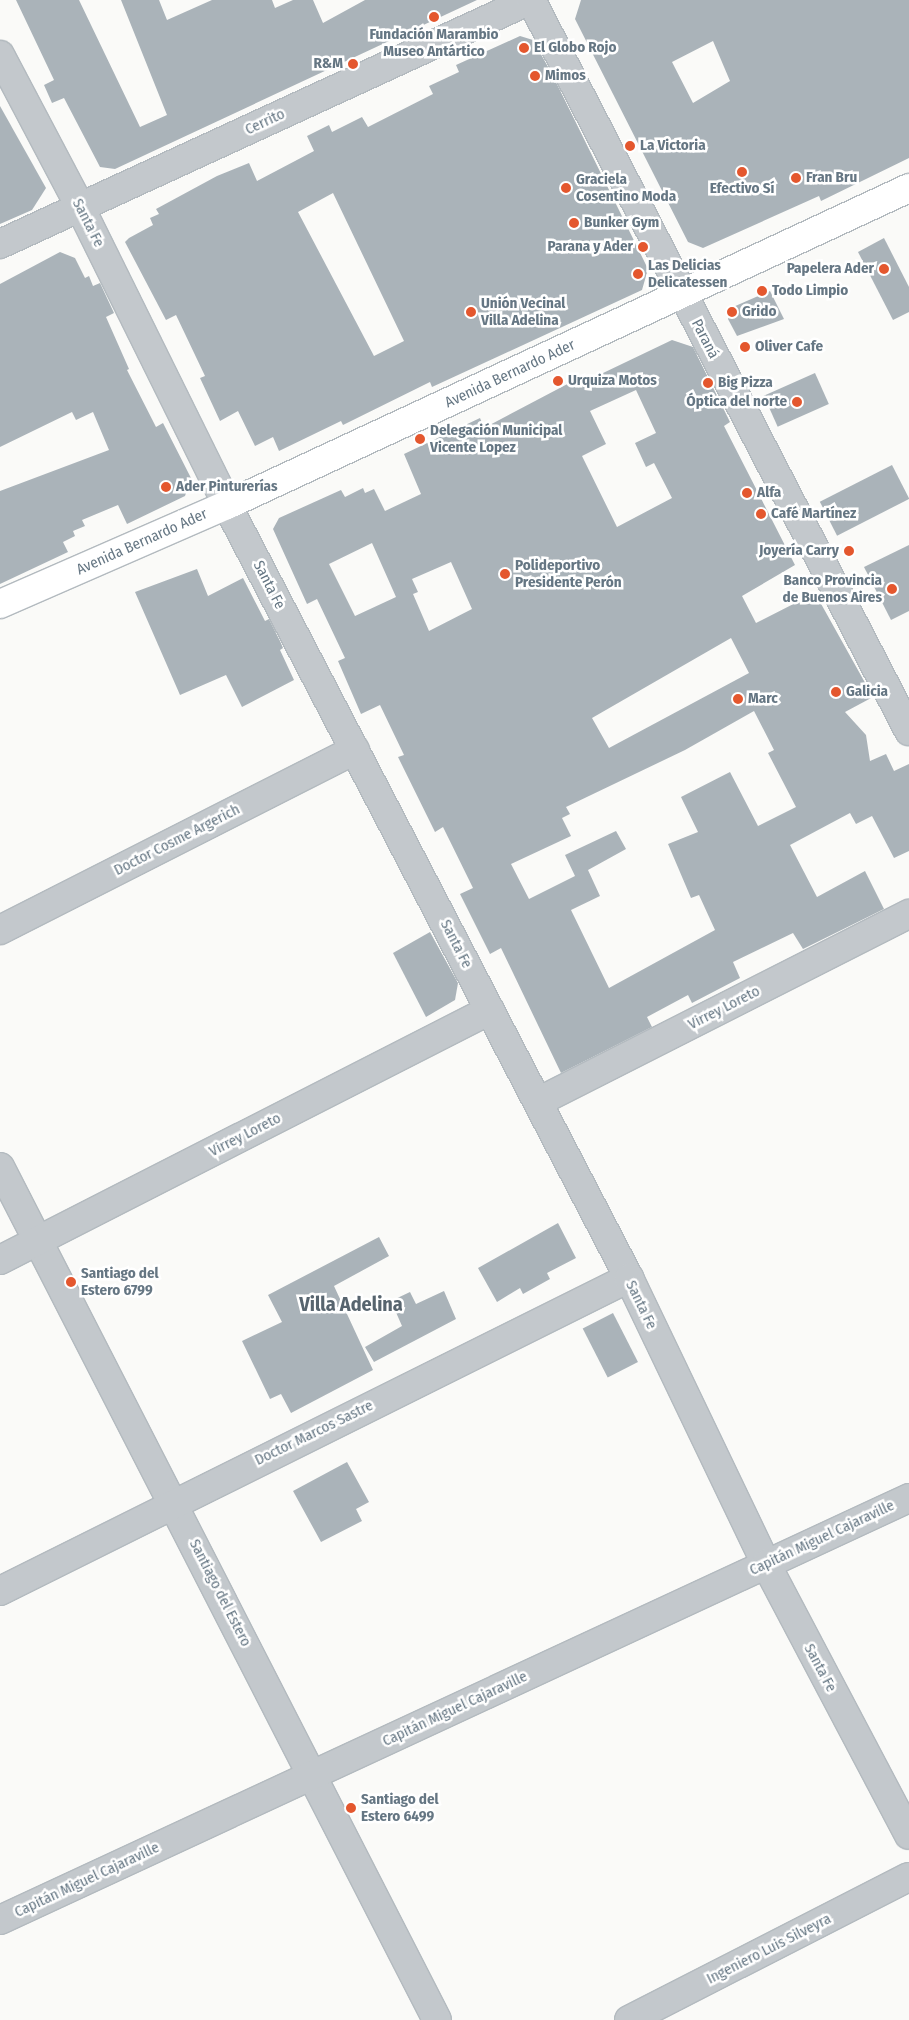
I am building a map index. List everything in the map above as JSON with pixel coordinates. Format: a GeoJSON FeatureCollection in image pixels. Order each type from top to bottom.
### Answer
{"type":"FeatureCollection","features":[{"type":"Feature","properties":{"kind":"main road","name":"Avenida Bernardo Ader"},"geometry":{"type":"LineString","coordinates":[[0,604],[227,505],[909,188]]}},
{"type":"Feature","properties":{"kind":"street","name":"Cerrito"},"geometry":{"type":"LineString","coordinates":[[0,244],[531,0]]}},
{"type":"Feature","properties":{"kind":"street","name":"Paraná"},"geometry":{"type":"LineString","coordinates":[[531,0],[909,731]]}},
{"type":"Feature","properties":{"kind":"street","name":"Santa Fe"},"geometry":{"type":"LineString","coordinates":[[0,55],[80,207],[227,505],[629,1278],[766,1564],[909,1835]]}},
{"type":"Feature","properties":{"kind":"street","name":"Doctor Cosme Argerich"},"geometry":{"type":"LineString","coordinates":[[0,930],[355,750]]}},
{"type":"Feature","properties":{"kind":"street","name":"Virrey Loreto"},"geometry":{"type":"LineString","coordinates":[[538,1102],[909,914]]}},
{"type":"Feature","properties":{"kind":"street","name":"Virrey Loreto"},"geometry":{"type":"LineString","coordinates":[[0,1260],[490,1010]]}},
{"type":"Feature","properties":{"kind":"street","name":"Santiago del Estero"},"geometry":{"type":"LineString","coordinates":[[0,1166],[437,2020]]}},
{"type":"Feature","properties":{"kind":"street","name":"Doctor Marcos Sastre"},"geometry":{"type":"LineString","coordinates":[[0,1591],[173,1502],[629,1278]]}},
{"type":"Feature","properties":{"kind":"street","name":"Capitán Miguel Cajaraville"},"geometry":{"type":"LineString","coordinates":[[0,1920],[909,1498]]}},
{"type":"Feature","properties":{"kind":"street","name":"Ingeniero Luis Silveyra"},"geometry":{"type":"LineString","coordinates":[[629,2020],[909,1877]]}},
{"type":"Feature","properties":{"kind":"building"},"geometry":{"type":"Polygon","coordinates":[[[16,0],[79,0],[140,127],[167,115],[121,0],[159,0],[167,20],[212,0],[272,0],[275,8],[293,0],[313,0],[323,23],[365,0],[477,0],[115,169],[100,167],[64,98],[52,103],[44,85],[54,80],[16,0]]]}},
{"type":"Feature","properties":{"kind":"building"},"geometry":{"type":"Polygon","coordinates":[[[581,0],[909,0],[909,158],[821,201],[819,196],[703,248],[688,242],[575,19],[581,0]],[[713,41],[672,62],[693,103],[730,81],[713,41]]]}},
{"type":"Feature","properties":{"kind":"building"},"geometry":{"type":"Polygon","coordinates":[[[520,36],[533,40],[552,74],[648,269],[642,290],[432,387],[430,382],[343,425],[341,421],[279,451],[273,437],[255,446],[238,411],[220,421],[200,378],[205,376],[176,315],[166,320],[125,242],[153,225],[150,218],[159,214],[156,209],[217,176],[249,163],[257,181],[314,151],[307,136],[329,125],[332,132],[362,117],[368,127],[433,94],[429,86],[459,72],[456,65],[520,36]],[[333,193],[298,212],[374,356],[404,341],[333,193]]]}},
{"type":"Feature","properties":{"kind":"building"},"geometry":{"type":"Polygon","coordinates":[[[0,106],[46,188],[32,210],[0,224],[0,106]]]}},
{"type":"Feature","properties":{"kind":"building","name":"Papelera Ader"},"geometry":{"type":"Polygon","coordinates":[[[884,238],[909,287],[909,312],[893,320],[858,252],[884,238]]]}},
{"type":"Feature","properties":{"kind":"building"},"geometry":{"type":"Polygon","coordinates":[[[60,252],[75,258],[85,278],[89,276],[93,286],[100,283],[114,313],[106,317],[129,369],[127,370],[156,427],[163,423],[191,478],[185,496],[127,524],[118,505],[82,520],[85,526],[73,531],[75,536],[63,542],[68,552],[0,584],[0,491],[109,450],[93,412],[76,420],[72,412],[0,447],[0,284],[60,252]]]}},
{"type":"Feature","properties":{"kind":"building"},"geometry":{"type":"Polygon","coordinates":[[[770,291],[784,319],[737,336],[728,319],[733,307],[770,291]]]}},
{"type":"Feature","properties":{"kind":"building"},"geometry":{"type":"Polygon","coordinates":[[[672,340],[693,347],[730,422],[724,426],[795,565],[742,596],[756,623],[815,593],[873,697],[845,712],[866,735],[870,761],[886,754],[894,771],[909,764],[909,851],[894,858],[872,816],[856,824],[850,813],[790,845],[817,897],[865,871],[884,909],[803,949],[793,933],[733,962],[740,978],[692,1003],[688,995],[647,1017],[652,1027],[561,1073],[501,948],[490,954],[460,894],[473,888],[443,827],[435,832],[398,757],[404,755],[380,705],[361,714],[338,661],[345,658],[317,599],[307,604],[273,529],[279,518],[341,490],[345,497],[363,488],[365,493],[374,489],[385,511],[421,494],[404,454],[480,418],[484,428],[575,380],[578,385],[672,340]],[[636,390],[590,411],[606,444],[582,456],[617,527],[672,498],[654,463],[646,467],[635,443],[656,433],[636,390]],[[372,543],[329,564],[355,616],[396,597],[372,543]],[[451,562],[412,579],[418,592],[413,594],[429,631],[472,609],[451,562]],[[731,638],[592,718],[609,748],[749,673],[731,638]],[[754,711],[685,750],[566,807],[570,814],[562,818],[571,836],[511,864],[529,899],[575,876],[565,855],[616,831],[626,849],[588,870],[600,896],[571,910],[609,988],[715,930],[699,895],[691,898],[668,844],[698,832],[681,797],[730,772],[758,826],[796,807],[768,753],[774,750],[754,711]]]}},
{"type":"Feature","properties":{"kind":"building","name":"Óptica del norte"},"geometry":{"type":"Polygon","coordinates":[[[815,373],[829,404],[778,427],[764,396],[815,373]]]}},
{"type":"Feature","properties":{"kind":"building"},"geometry":{"type":"Polygon","coordinates":[[[892,465],[909,499],[837,536],[820,502],[892,465]]]}},
{"type":"Feature","properties":{"kind":"building","name":"Banco Provincia de Buenos Aires"},"geometry":{"type":"Polygon","coordinates":[[[909,545],[909,611],[891,620],[864,567],[909,545]]]}},
{"type":"Feature","properties":{"kind":"building"},"geometry":{"type":"Polygon","coordinates":[[[197,569],[208,596],[243,578],[265,621],[269,619],[280,641],[283,648],[280,650],[294,680],[242,707],[226,675],[180,695],[135,592],[197,569]]]}},
{"type":"Feature","properties":{"kind":"building"},"geometry":{"type":"Polygon","coordinates":[[[430,932],[458,983],[455,1000],[426,1017],[393,953],[430,932]]]}},
{"type":"Feature","properties":{"kind":"building"},"geometry":{"type":"Polygon","coordinates":[[[558,1223],[576,1258],[547,1273],[550,1279],[523,1294],[520,1288],[497,1302],[478,1268],[558,1223]]]}},
{"type":"Feature","properties":{"kind":"building"},"geometry":{"type":"Polygon","coordinates":[[[379,1237],[389,1256],[334,1286],[373,1370],[291,1413],[281,1394],[270,1399],[242,1341],[282,1322],[268,1295],[379,1237]]]}},
{"type":"Feature","properties":{"kind":"building"},"geometry":{"type":"Polygon","coordinates":[[[444,1291],[456,1319],[374,1362],[365,1347],[402,1326],[391,1301],[410,1292],[416,1304],[444,1291]]]}},
{"type":"Feature","properties":{"kind":"building"},"geometry":{"type":"Polygon","coordinates":[[[613,1313],[638,1362],[608,1377],[583,1328],[613,1313]]]}},
{"type":"Feature","properties":{"kind":"building"},"geometry":{"type":"Polygon","coordinates":[[[347,1462],[369,1502],[356,1509],[362,1521],[321,1542],[293,1491],[347,1462]]]}},
{"type":"Feature","properties":{"kind":"place","name":"Fundación Marambio Museo Antártico"},"geometry":{"type":"Point","coordinates":[434,17]}},
{"type":"Feature","properties":{"kind":"place","name":"El Globo Rojo"},"geometry":{"type":"Point","coordinates":[524,48]}},
{"type":"Feature","properties":{"kind":"place","name":"R&M"},"geometry":{"type":"Point","coordinates":[353,64]}},
{"type":"Feature","properties":{"kind":"place","name":"Mimos"},"geometry":{"type":"Point","coordinates":[535,76]}},
{"type":"Feature","properties":{"kind":"place","name":"La Victoria"},"geometry":{"type":"Point","coordinates":[630,146]}},
{"type":"Feature","properties":{"kind":"place","name":"Efectivo Sí"},"geometry":{"type":"Point","coordinates":[742,172]}},
{"type":"Feature","properties":{"kind":"place","name":"Fran Bru"},"geometry":{"type":"Point","coordinates":[796,178]}},
{"type":"Feature","properties":{"kind":"place","name":"Graciela Cosentino Moda"},"geometry":{"type":"Point","coordinates":[566,188]}},
{"type":"Feature","properties":{"kind":"place","name":"Bunker Gym"},"geometry":{"type":"Point","coordinates":[574,223]}},
{"type":"Feature","properties":{"kind":"place","name":"Parana y Ader"},"geometry":{"type":"Point","coordinates":[643,247]}},
{"type":"Feature","properties":{"kind":"place","name":"Papelera Ader"},"geometry":{"type":"Point","coordinates":[884,269]}},
{"type":"Feature","properties":{"kind":"place","name":"Las Delicias Delicatessen"},"geometry":{"type":"Point","coordinates":[638,274]}},
{"type":"Feature","properties":{"kind":"place","name":"Todo Limpio"},"geometry":{"type":"Point","coordinates":[762,291]}},
{"type":"Feature","properties":{"kind":"place","name":"Unión Vecinal Villa Adelina"},"geometry":{"type":"Point","coordinates":[471,312]}},
{"type":"Feature","properties":{"kind":"place","name":"Grido"},"geometry":{"type":"Point","coordinates":[732,312]}},
{"type":"Feature","properties":{"kind":"place","name":"Oliver Cafe"},"geometry":{"type":"Point","coordinates":[745,347]}},
{"type":"Feature","properties":{"kind":"place","name":"Urquiza Motos"},"geometry":{"type":"Point","coordinates":[558,381]}},
{"type":"Feature","properties":{"kind":"place","name":"Big Pizza"},"geometry":{"type":"Point","coordinates":[708,383]}},
{"type":"Feature","properties":{"kind":"place","name":"Óptica del norte"},"geometry":{"type":"Point","coordinates":[797,402]}},
{"type":"Feature","properties":{"kind":"place","name":"Delegación Municipal Vicente Lopez"},"geometry":{"type":"Point","coordinates":[420,439]}},
{"type":"Feature","properties":{"kind":"place","name":"Ader Pinturerías"},"geometry":{"type":"Point","coordinates":[166,487]}},
{"type":"Feature","properties":{"kind":"place","name":"Alfa"},"geometry":{"type":"Point","coordinates":[747,493]}},
{"type":"Feature","properties":{"kind":"place","name":"Café Martínez"},"geometry":{"type":"Point","coordinates":[761,514]}},
{"type":"Feature","properties":{"kind":"place","name":"Joyería Carry"},"geometry":{"type":"Point","coordinates":[849,551]}},
{"type":"Feature","properties":{"kind":"place","name":"Polideportivo Presidente Perón"},"geometry":{"type":"Point","coordinates":[505,574]}},
{"type":"Feature","properties":{"kind":"place","name":"Banco Provincia de Buenos Aires"},"geometry":{"type":"Point","coordinates":[892,589]}},
{"type":"Feature","properties":{"kind":"place","name":"Galicia"},"geometry":{"type":"Point","coordinates":[836,692]}},
{"type":"Feature","properties":{"kind":"place","name":"Marc"},"geometry":{"type":"Point","coordinates":[738,699]}},
{"type":"Feature","properties":{"kind":"place","name":"Santiago del Estero 6799"},"geometry":{"type":"Point","coordinates":[71,1282]}},
{"type":"Feature","properties":{"kind":"place","name":"Santiago del Estero 6499"},"geometry":{"type":"Point","coordinates":[351,1808]}},
{"type":"Feature","properties":{"kind":"district","name":"Villa Adelina"},"geometry":{"type":"Point","coordinates":[351,1304]}}]}
